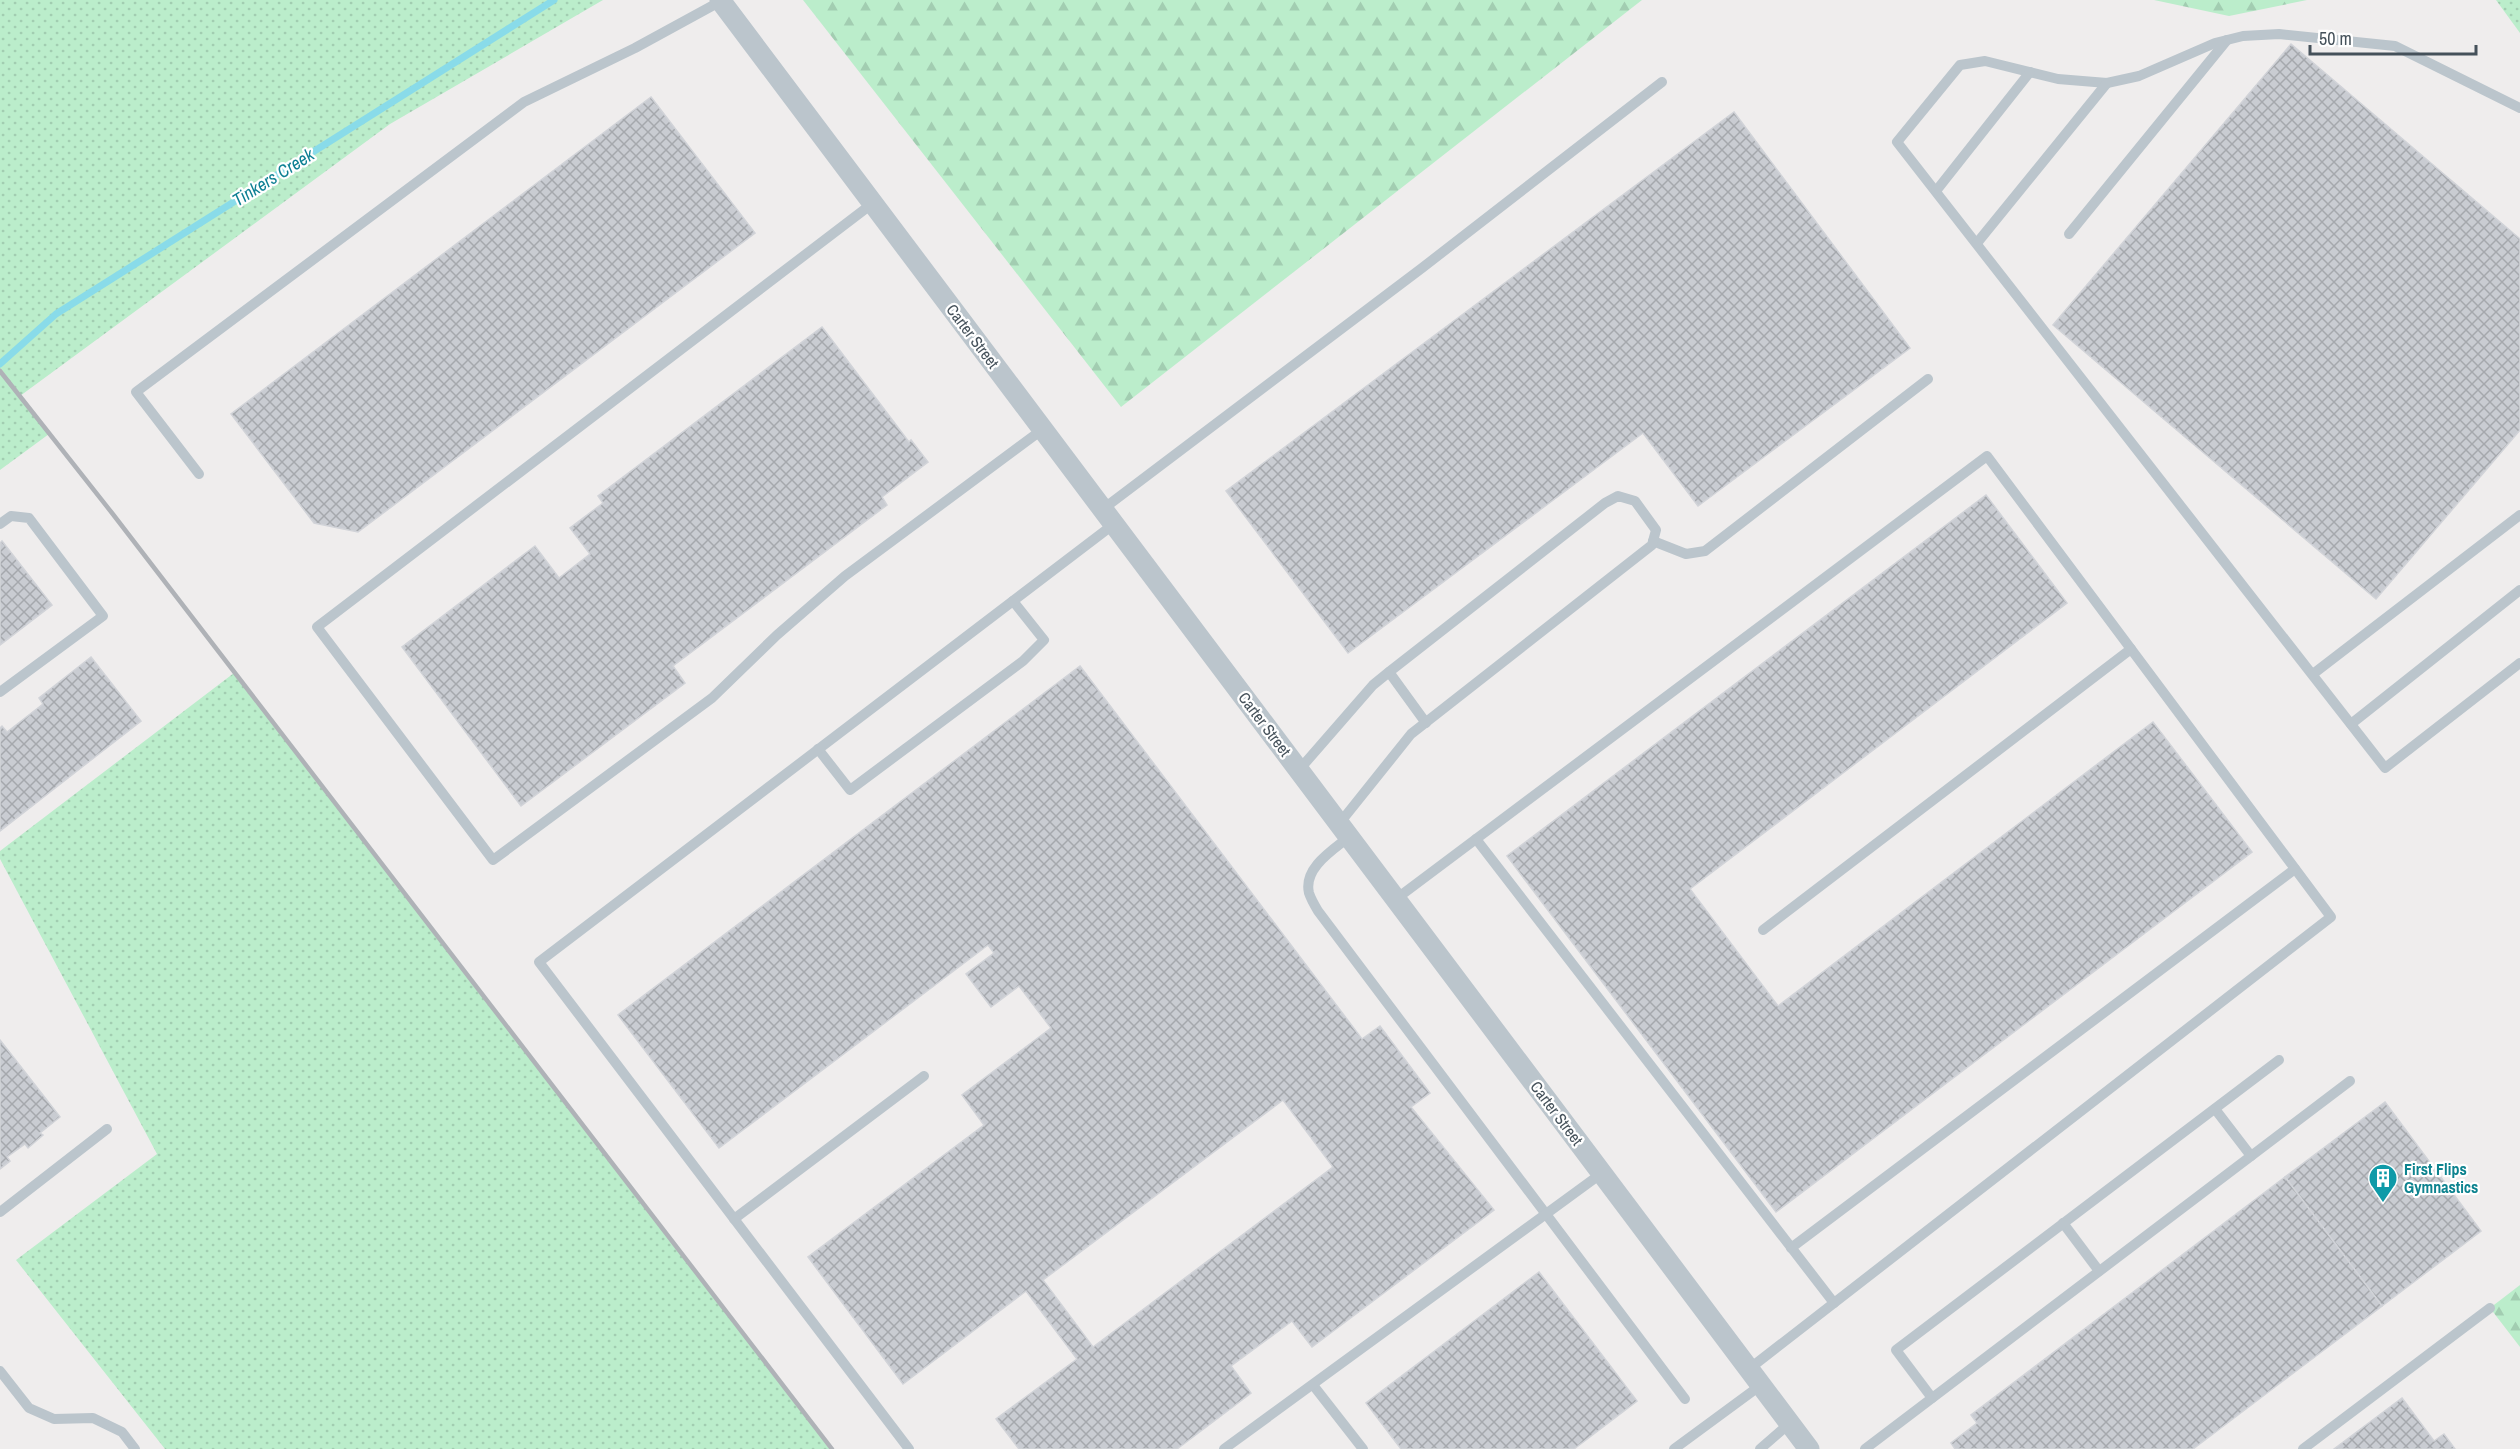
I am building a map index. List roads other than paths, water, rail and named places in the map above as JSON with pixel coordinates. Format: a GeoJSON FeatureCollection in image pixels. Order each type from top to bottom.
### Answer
{"type":"FeatureCollection","features":[{"type":"Feature","properties":{"kind":"street","name":"Carter Street"},"geometry":{"type":"LineString","coordinates":[[721,1],[1809,1449]]}},
{"type":"Feature","properties":{"kind":"lane"},"geometry":{"type":"LineString","coordinates":[[199,474],[136,392],[525,102],[634,48],[721,1]]}},
{"type":"Feature","properties":{"kind":"lane"},"geometry":{"type":"LineString","coordinates":[[2520,108],[2395,46],[2279,34],[2226,40],[2139,76],[2107,83],[2058,79],[1985,61],[1960,65],[1897,142],[2385,768],[2520,663]]}},
{"type":"Feature","properties":{"kind":"lane"},"geometry":{"type":"LineString","coordinates":[[2069,234],[2226,40]]}},
{"type":"Feature","properties":{"kind":"lane"},"geometry":{"type":"LineString","coordinates":[[1936,191],[2030,72]]}},
{"type":"Feature","properties":{"kind":"lane"},"geometry":{"type":"LineString","coordinates":[[909,1449],[539,962],[1013,601],[1109,516],[1422,268],[1662,82]]}},
{"type":"Feature","properties":{"kind":"lane"},"geometry":{"type":"LineString","coordinates":[[1977,243],[2107,83]]}},
{"type":"Feature","properties":{"kind":"lane"},"geometry":{"type":"LineString","coordinates":[[873,203],[317,627],[493,860],[712,698],[777,635],[845,576],[1043,429]]}},
{"type":"Feature","properties":{"kind":"lane"},"geometry":{"type":"LineString","coordinates":[[1653,541],[1686,554],[1705,550],[1928,379]]}},
{"type":"Feature","properties":{"kind":"lane"},"geometry":{"type":"LineString","coordinates":[[1396,899],[1987,456],[2331,917],[1834,1303],[1674,1449]]}},
{"type":"Feature","properties":{"kind":"lane"},"geometry":{"type":"LineString","coordinates":[[1299,770],[1373,685],[1389,672],[1605,503],[1618,496],[1635,501],[1656,530],[1652,545],[1641,556],[1411,734],[1310,876],[1308,892],[1318,911],[1685,1400]]}},
{"type":"Feature","properties":{"kind":"lane"},"geometry":{"type":"LineString","coordinates":[[2313,674],[2520,515]]}},
{"type":"Feature","properties":{"kind":"lane"},"geometry":{"type":"LineString","coordinates":[[0,524],[11,516],[29,518],[103,616],[0,692]]}},
{"type":"Feature","properties":{"kind":"lane"},"geometry":{"type":"LineString","coordinates":[[2351,724],[2520,590]]}},
{"type":"Feature","properties":{"kind":"lane"},"geometry":{"type":"LineString","coordinates":[[818,749],[850,790],[1023,661],[1044,640],[1013,601]]}},
{"type":"Feature","properties":{"kind":"lane"},"geometry":{"type":"LineString","coordinates":[[1763,930],[2131,649]]}},
{"type":"Feature","properties":{"kind":"lane"},"geometry":{"type":"LineString","coordinates":[[1389,672],[1426,723]]}},
{"type":"Feature","properties":{"kind":"lane"},"geometry":{"type":"LineString","coordinates":[[1476,839],[1834,1303]]}},
{"type":"Feature","properties":{"kind":"lane"},"geometry":{"type":"LineString","coordinates":[[1791,1248],[2295,869]]}},
{"type":"Feature","properties":{"kind":"lane"},"geometry":{"type":"LineString","coordinates":[[1932,1398],[1896,1350],[2279,1060]]}},
{"type":"Feature","properties":{"kind":"lane"},"geometry":{"type":"LineString","coordinates":[[734,1219],[924,1076]]}},
{"type":"Feature","properties":{"kind":"lane"},"geometry":{"type":"LineString","coordinates":[[1865,1449],[2349,1081]]}},
{"type":"Feature","properties":{"kind":"lane"},"geometry":{"type":"LineString","coordinates":[[2215,1109],[2251,1156]]}},
{"type":"Feature","properties":{"kind":"lane"},"geometry":{"type":"LineString","coordinates":[[0,1212],[107,1129]]}},
{"type":"Feature","properties":{"kind":"lane"},"geometry":{"type":"LineString","coordinates":[[1224,1449],[1602,1173]]}},
{"type":"Feature","properties":{"kind":"lane"},"geometry":{"type":"LineString","coordinates":[[2064,1223],[2099,1271]]}},
{"type":"Feature","properties":{"kind":"lane"},"geometry":{"type":"LineString","coordinates":[[2303,1449],[2490,1308]]}},
{"type":"Feature","properties":{"kind":"lane"},"geometry":{"type":"LineString","coordinates":[[0,1371],[29,1408],[54,1419],[93,1418],[122,1432],[135,1449]]}},
{"type":"Feature","properties":{"kind":"lane"},"geometry":{"type":"LineString","coordinates":[[1312,1385],[1363,1449]]}},
{"type":"Feature","properties":{"kind":"lane"},"geometry":{"type":"LineString","coordinates":[[1760,1449],[1790,1423]]}},
{"type":"Feature","properties":{"kind":"waterway","name":"Tinkers Creek"},"geometry":{"type":"LineString","coordinates":[[0,364],[56,314],[554,0]]}},
{"type":"Feature","properties":{"kind":"railway"},"geometry":{"type":"LineString","coordinates":[[0,371],[112,513],[832,1449]]}},
{"type":"Feature","properties":{"kind":"place","name":"First Flips Gymnastics"},"geometry":{"type":"Point","coordinates":[2383,1204]}}]}
